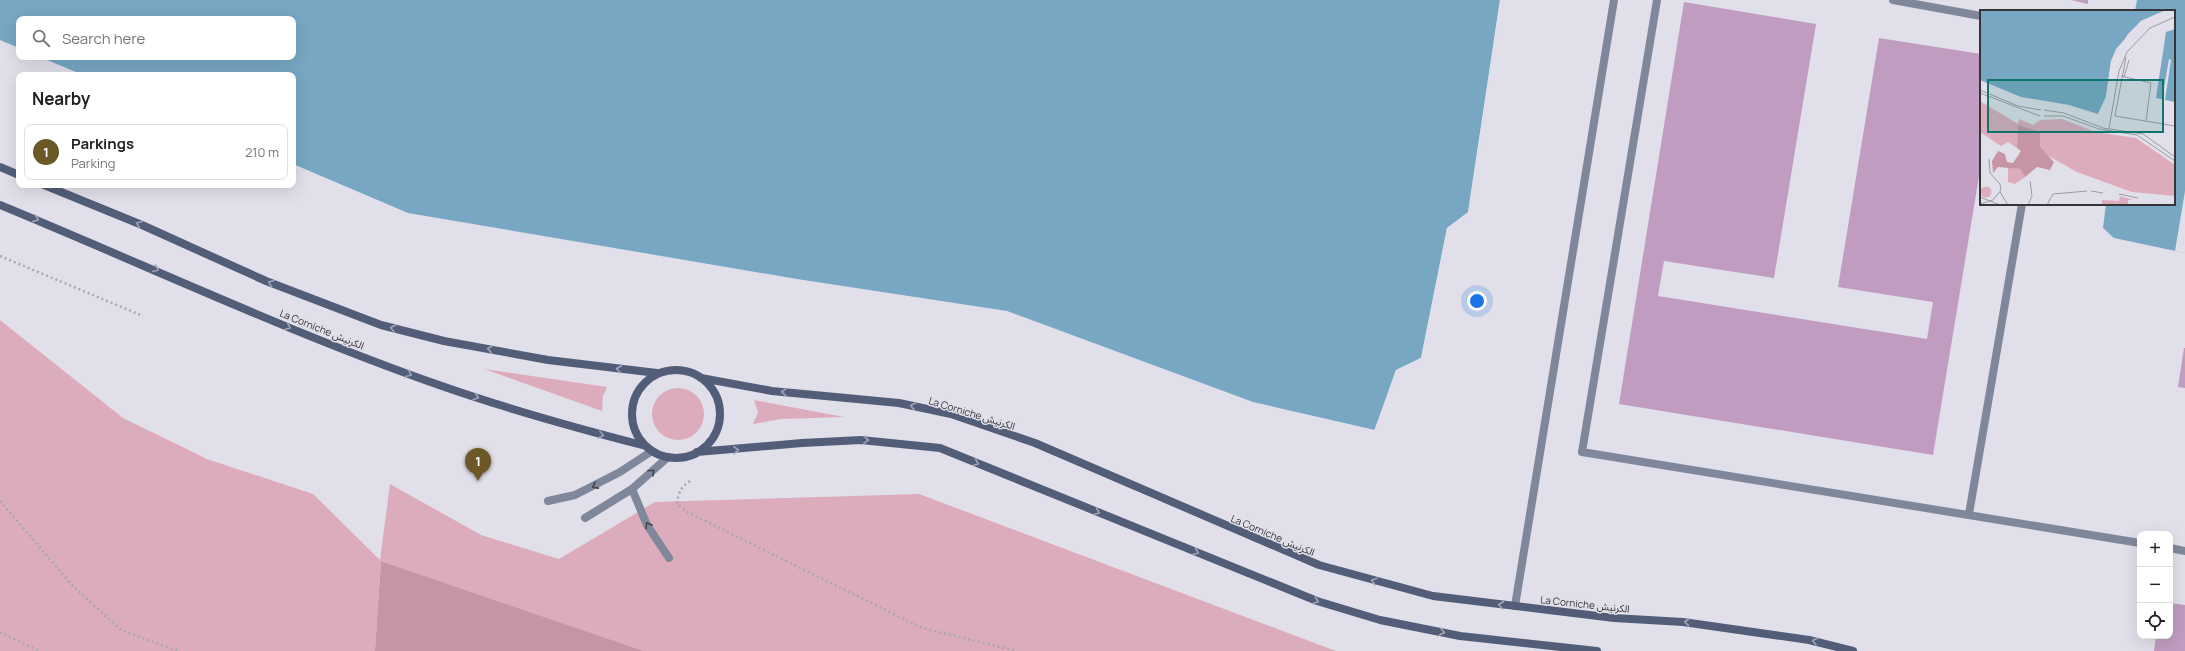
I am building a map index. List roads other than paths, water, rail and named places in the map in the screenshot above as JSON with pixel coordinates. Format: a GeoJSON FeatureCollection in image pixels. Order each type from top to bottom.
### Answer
{"type":"FeatureCollection","features":[{"type":"Feature","properties":{"kind":"main road"},"geometry":{"type":"LineString","coordinates":[[0,167],[16,174]]}},
{"type":"Feature","properties":{"kind":"main road"},"geometry":{"type":"LineString","coordinates":[[51,188],[142,226],[266,281],[381,325],[444,341],[541,359],[658,373],[672,370],[688,371],[702,378],[712,388],[718,402],[720,417],[716,431],[708,443],[697,452]]}},
{"type":"Feature","properties":{"kind":"main road","name":"La Corniche الكرنيش"},"geometry":{"type":"LineString","coordinates":[[0,204],[121,254],[302,333],[439,385],[572,427],[649,448]]}},
{"type":"Feature","properties":{"kind":"main road"},"geometry":{"type":"LineString","coordinates":[[658,373],[646,382],[637,393],[632,407],[632,421],[637,434],[649,448],[668,457],[678,458],[697,452],[802,442],[861,440],[940,448],[1317,601],[1380,620],[1460,636],[1597,651]]}},
{"type":"Feature","properties":{"kind":"main road","name":"La Corniche الكرنيش"},"geometry":{"type":"LineString","coordinates":[[702,378],[772,391],[900,403],[951,414],[1034,442],[1319,565],[1433,596],[1614,618],[1683,622],[1750,630],[1809,640],[1853,651]]}},
{"type":"Feature","properties":{"kind":"lane"},"geometry":{"type":"LineString","coordinates":[[1515,606],[1614,0]]}},
{"type":"Feature","properties":{"kind":"lane"},"geometry":{"type":"LineString","coordinates":[[1657,0],[1582,452],[2137,542]]}},
{"type":"Feature","properties":{"kind":"lane"},"geometry":{"type":"LineString","coordinates":[[1893,0],[1980,16]]}},
{"type":"Feature","properties":{"kind":"lane"},"geometry":{"type":"LineString","coordinates":[[1969,514],[2022,205]]}},
{"type":"Feature","properties":{"kind":"lane"},"geometry":{"type":"LineString","coordinates":[[548,501],[575,496],[620,472],[649,448]]}},
{"type":"Feature","properties":{"kind":"lane"},"geometry":{"type":"LineString","coordinates":[[585,518],[632,489],[668,457]]}},
{"type":"Feature","properties":{"kind":"lane"},"geometry":{"type":"LineString","coordinates":[[632,489],[647,525],[669,558]]}},
{"type":"Feature","properties":{"kind":"lane"},"geometry":{"type":"LineString","coordinates":[[2173,549],[2185,551]]}},
{"type":"Feature","properties":{"kind":"water"},"geometry":{"type":"Polygon","coordinates":[[[0,0],[1500,0],[1468,213],[1447,228],[1421,358],[1396,370],[1375,430],[1253,402],[1007,311],[797,279],[408,213],[296,165],[296,72],[76,72],[47,60],[296,60],[296,16],[16,16],[16,47],[0,40],[0,0]]]}},
{"type":"Feature","properties":{"kind":"water"},"geometry":{"type":"Polygon","coordinates":[[[2137,0],[2185,0],[2185,253],[2114,238],[2103,228],[2106,205],[2175,205],[2175,10],[2135,10],[2137,0]]]}},
{"type":"Feature","properties":{"kind":"place","name":"Parkings"},"geometry":{"type":"Point","coordinates":[478,481]}}]}
